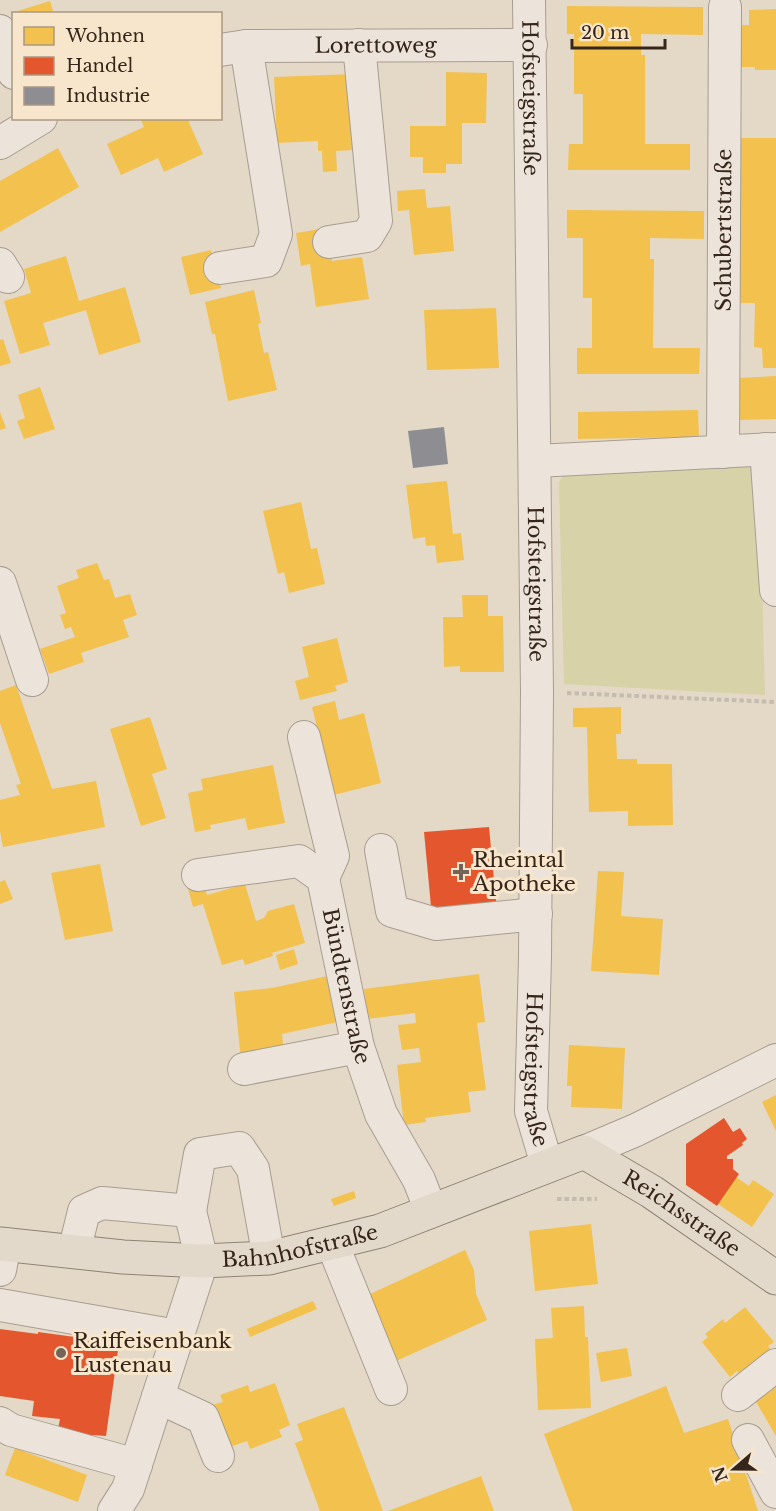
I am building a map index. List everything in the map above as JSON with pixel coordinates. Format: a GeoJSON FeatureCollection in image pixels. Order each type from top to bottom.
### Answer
{"type":"FeatureCollection","features":[{"type":"Feature","properties":{"kind":"main road","name":"Bahnhofstraße"},"geometry":{"type":"LineString","coordinates":[[2,1253],[74,1252],[202,1261],[269,1258],[380,1231],[584,1152]]}},
{"type":"Feature","properties":{"kind":"main road","name":"Reichsstraße"},"geometry":{"type":"LineString","coordinates":[[584,1152],[652,1192],[775,1276]]}},
{"type":"Feature","properties":{"kind":"street","name":"Hofsteigstraße"},"geometry":{"type":"LineString","coordinates":[[529,0],[537,692],[536,914],[531,1111],[548,1165]]}},
{"type":"Feature","properties":{"kind":"street","name":"Schubertstraße"},"geometry":{"type":"LineString","coordinates":[[723,452],[725,7]]}},
{"type":"Feature","properties":{"kind":"street"},"geometry":{"type":"LineString","coordinates":[[0,31],[12,68]]}},
{"type":"Feature","properties":{"kind":"street"},"geometry":{"type":"LineString","coordinates":[[329,242],[367,236],[376,221],[359,45]]}},
{"type":"Feature","properties":{"kind":"street","name":"Lorettoweg"},"geometry":{"type":"LineString","coordinates":[[233,47],[531,45]]}},
{"type":"Feature","properties":{"kind":"street"},"geometry":{"type":"LineString","coordinates":[[220,268],[266,261],[276,234],[233,47]]}},
{"type":"Feature","properties":{"kind":"street"},"geometry":{"type":"LineString","coordinates":[[0,143],[33,120]]}},
{"type":"Feature","properties":{"kind":"street"},"geometry":{"type":"LineString","coordinates":[[536,461],[771,449],[776,590]]}},
{"type":"Feature","properties":{"kind":"street"},"geometry":{"type":"LineString","coordinates":[[0,583],[32,680]]}},
{"type":"Feature","properties":{"kind":"street"},"geometry":{"type":"LineString","coordinates":[[304,737],[333,856],[323,878]]}},
{"type":"Feature","properties":{"kind":"street"},"geometry":{"type":"LineString","coordinates":[[381,850],[392,911],[436,924],[536,914]]}},
{"type":"Feature","properties":{"kind":"street","name":"Bündtenstraße"},"geometry":{"type":"LineString","coordinates":[[198,875],[299,861],[323,878],[358,1047],[381,1114],[419,1180],[431,1211]]}},
{"type":"Feature","properties":{"kind":"street"},"geometry":{"type":"LineString","coordinates":[[244,1069],[358,1047]]}},
{"type":"Feature","properties":{"kind":"street"},"geometry":{"type":"LineString","coordinates":[[584,1152],[636,1130],[776,1060]]}},
{"type":"Feature","properties":{"kind":"street"},"geometry":{"type":"LineString","coordinates":[[0,1423],[128,1494],[202,1261],[190,1211],[200,1154],[239,1148],[253,1170],[269,1258]]}},
{"type":"Feature","properties":{"kind":"street"},"geometry":{"type":"LineString","coordinates":[[74,1252],[84,1211],[102,1203],[190,1211]]}},
{"type":"Feature","properties":{"kind":"street"},"geometry":{"type":"LineString","coordinates":[[332,1243],[392,1388]]}},
{"type":"Feature","properties":{"kind":"street"},"geometry":{"type":"LineString","coordinates":[[0,1305],[177,1336]]}},
{"type":"Feature","properties":{"kind":"street"},"geometry":{"type":"LineString","coordinates":[[738,1395],[776,1365]]}},
{"type":"Feature","properties":{"kind":"street"},"geometry":{"type":"LineString","coordinates":[[158,1397],[203,1418],[218,1456]]}},
{"type":"Feature","properties":{"kind":"street"},"geometry":{"type":"LineString","coordinates":[[748,1440],[776,1492]]}},
{"type":"Feature","properties":{"kind":"path"},"geometry":{"type":"LineString","coordinates":[[566,693],[776,702]]}},
{"type":"Feature","properties":{"kind":"path"},"geometry":{"type":"LineString","coordinates":[[554,1200],[599,1199]]}},
{"type":"Feature","properties":{"kind":"shaded area"},"geometry":{"type":"Polygon","coordinates":[[[749,465],[759,473],[765,695],[564,684],[559,482],[565,474],[749,465]]]}},
{"type":"Feature","properties":{"kind":"building: Wohnen"},"geometry":{"type":"Polygon","coordinates":[[[50,1],[53,12],[14,12],[50,1]]]}},
{"type":"Feature","properties":{"kind":"building: Wohnen"},"geometry":{"type":"Polygon","coordinates":[[[567,6],[703,7],[703,35],[641,34],[641,55],[645,55],[645,144],[690,144],[690,170],[568,170],[569,144],[583,144],[583,94],[574,94],[574,34],[567,34],[567,6]]]}},
{"type":"Feature","properties":{"kind":"building: Wohnen"},"geometry":{"type":"Polygon","coordinates":[[[776,9],[776,70],[737,67],[736,25],[749,25],[749,10],[776,9]]]}},
{"type":"Feature","properties":{"kind":"building: Wohnen"},"geometry":{"type":"Polygon","coordinates":[[[446,72],[487,73],[486,123],[462,123],[462,164],[446,164],[446,173],[423,173],[423,157],[410,157],[410,126],[446,126],[446,72]]]}},
{"type":"Feature","properties":{"kind":"building: Wohnen"},"geometry":{"type":"Polygon","coordinates":[[[353,74],[351,119],[353,150],[336,151],[337,171],[323,172],[322,151],[318,151],[318,141],[277,143],[274,77],[353,74]]]}},
{"type":"Feature","properties":{"kind":"building: Wohnen"},"geometry":{"type":"Polygon","coordinates":[[[141,120],[188,120],[203,154],[164,172],[158,158],[121,175],[107,144],[144,127],[141,120]]]}},
{"type":"Feature","properties":{"kind":"building: Wohnen"},"geometry":{"type":"Polygon","coordinates":[[[734,138],[776,138],[776,368],[763,368],[762,348],[754,347],[755,303],[732,303],[734,138]]]}},
{"type":"Feature","properties":{"kind":"building: Wohnen"},"geometry":{"type":"Polygon","coordinates":[[[58,148],[79,187],[0,232],[0,181],[58,148]]]}},
{"type":"Feature","properties":{"kind":"building: Wohnen"},"geometry":{"type":"Polygon","coordinates":[[[425,189],[427,208],[450,206],[454,251],[414,255],[409,210],[398,211],[397,191],[425,189]]]}},
{"type":"Feature","properties":{"kind":"building: Wohnen"},"geometry":{"type":"Polygon","coordinates":[[[567,210],[704,211],[704,239],[650,238],[650,259],[654,259],[653,348],[700,348],[699,374],[577,374],[577,348],[592,348],[592,298],[583,298],[583,238],[567,238],[567,210]]]}},
{"type":"Feature","properties":{"kind":"building: Wohnen"},"geometry":{"type":"Polygon","coordinates":[[[326,228],[332,261],[362,257],[369,299],[316,307],[310,264],[301,266],[296,233],[326,228]]]}},
{"type":"Feature","properties":{"kind":"building: Wohnen"},"geometry":{"type":"Polygon","coordinates":[[[211,250],[221,288],[190,295],[181,257],[211,250]]]}},
{"type":"Feature","properties":{"kind":"building: Wohnen"},"geometry":{"type":"Polygon","coordinates":[[[66,256],[79,301],[125,287],[141,342],[99,355],[86,310],[43,323],[50,345],[20,354],[4,301],[31,293],[24,269],[66,256]]]}},
{"type":"Feature","properties":{"kind":"building: Wohnen"},"geometry":{"type":"Polygon","coordinates":[[[254,290],[264,353],[268,352],[277,390],[228,401],[215,334],[212,334],[205,302],[254,290]]]}},
{"type":"Feature","properties":{"kind":"building: Wohnen"},"geometry":{"type":"Polygon","coordinates":[[[496,308],[499,368],[427,370],[424,310],[496,308]]]}},
{"type":"Feature","properties":{"kind":"building: Wohnen"},"geometry":{"type":"Polygon","coordinates":[[[3,339],[11,363],[0,366],[0,340],[3,339]]]}},
{"type":"Feature","properties":{"kind":"building: Wohnen"},"geometry":{"type":"Polygon","coordinates":[[[776,376],[776,419],[739,420],[738,378],[776,376]]]}},
{"type":"Feature","properties":{"kind":"building: Wohnen"},"geometry":{"type":"Polygon","coordinates":[[[40,387],[55,429],[24,439],[17,421],[25,418],[18,395],[40,387]]]}},
{"type":"Feature","properties":{"kind":"building: Wohnen"},"geometry":{"type":"Polygon","coordinates":[[[698,410],[699,437],[578,439],[578,412],[698,410]]]}},
{"type":"Feature","properties":{"kind":"building: Wohnen"},"geometry":{"type":"Polygon","coordinates":[[[0,412],[6,428],[0,430],[0,412]]]}},
{"type":"Feature","properties":{"kind":"building: Wohnen"},"geometry":{"type":"Polygon","coordinates":[[[447,481],[453,534],[461,533],[464,560],[437,563],[435,545],[426,546],[425,537],[413,539],[406,485],[447,481]]]}},
{"type":"Feature","properties":{"kind":"building: Wohnen"},"geometry":{"type":"Polygon","coordinates":[[[301,502],[311,549],[317,548],[325,584],[289,593],[284,572],[278,574],[263,511],[301,502]]]}},
{"type":"Feature","properties":{"kind":"building: Wohnen"},"geometry":{"type":"Polygon","coordinates":[[[97,563],[104,580],[109,579],[115,598],[130,594],[137,615],[123,620],[129,637],[81,653],[84,662],[49,674],[40,649],[75,637],[71,627],[65,629],[60,615],[66,613],[57,586],[79,578],[76,570],[97,563]]]}},
{"type":"Feature","properties":{"kind":"building: Wohnen"},"geometry":{"type":"Polygon","coordinates":[[[462,595],[488,595],[488,616],[503,616],[504,672],[460,672],[460,666],[444,667],[443,617],[463,617],[462,595]]]}},
{"type":"Feature","properties":{"kind":"building: Wohnen"},"geometry":{"type":"Polygon","coordinates":[[[337,638],[348,682],[335,686],[337,691],[300,700],[295,681],[309,677],[302,647],[337,638]]]}},
{"type":"Feature","properties":{"kind":"building: Wohnen"},"geometry":{"type":"Polygon","coordinates":[[[16,685],[52,789],[96,781],[105,827],[3,847],[0,831],[0,800],[20,795],[16,785],[21,784],[0,723],[0,691],[16,685]]]}},
{"type":"Feature","properties":{"kind":"building: Wohnen"},"geometry":{"type":"Polygon","coordinates":[[[335,701],[339,720],[364,713],[381,783],[334,795],[312,707],[335,701]]]}},
{"type":"Feature","properties":{"kind":"building: Wohnen"},"geometry":{"type":"Polygon","coordinates":[[[621,707],[621,734],[616,734],[617,759],[637,759],[637,764],[672,764],[673,825],[628,826],[628,811],[589,812],[587,727],[573,727],[573,708],[621,707]]]}},
{"type":"Feature","properties":{"kind":"building: Wohnen"},"geometry":{"type":"Polygon","coordinates":[[[150,717],[167,769],[152,774],[166,818],[141,826],[110,729],[150,717]]]}},
{"type":"Feature","properties":{"kind":"building: Wohnen"},"geometry":{"type":"Polygon","coordinates":[[[273,765],[285,823],[248,830],[245,818],[210,825],[211,829],[195,832],[188,793],[203,790],[201,779],[273,765]]]}},
{"type":"Feature","properties":{"kind":"building: Wohnen"},"geometry":{"type":"Polygon","coordinates":[[[100,864],[113,931],[65,940],[51,873],[100,864]]]}},
{"type":"Feature","properties":{"kind":"building: Wohnen"},"geometry":{"type":"Polygon","coordinates":[[[598,871],[624,872],[621,916],[663,919],[659,975],[591,971],[598,871]]]}},
{"type":"Feature","properties":{"kind":"building: Wohnen"},"geometry":{"type":"Polygon","coordinates":[[[5,880],[13,899],[0,904],[0,882],[5,880]]]}},
{"type":"Feature","properties":{"kind":"building: Wohnen"},"geometry":{"type":"Polygon","coordinates":[[[203,881],[207,895],[245,884],[256,921],[264,918],[268,911],[294,904],[305,943],[272,953],[273,956],[245,965],[243,959],[222,965],[203,904],[193,907],[187,885],[203,881]]]}},
{"type":"Feature","properties":{"kind":"building: Wohnen"},"geometry":{"type":"Polygon","coordinates":[[[294,949],[298,964],[280,970],[276,955],[294,949]]]}},
{"type":"Feature","properties":{"kind":"building: Wohnen"},"geometry":{"type":"Polygon","coordinates":[[[479,974],[485,1022],[477,1023],[486,1090],[468,1092],[471,1112],[425,1118],[426,1122],[404,1125],[397,1065],[421,1062],[419,1048],[402,1050],[398,1025],[416,1023],[415,1013],[367,1019],[364,989],[479,974]]]}},
{"type":"Feature","properties":{"kind":"building: Wohnen"},"geometry":{"type":"Polygon","coordinates":[[[332,975],[342,1021],[282,1034],[284,1054],[241,1059],[234,992],[272,988],[332,975]]]}},
{"type":"Feature","properties":{"kind":"building: Wohnen"},"geometry":{"type":"Polygon","coordinates":[[[569,1045],[625,1048],[622,1109],[571,1107],[572,1086],[567,1086],[569,1045]]]}},
{"type":"Feature","properties":{"kind":"building: Wohnen"},"geometry":{"type":"Polygon","coordinates":[[[776,1095],[776,1131],[762,1102],[776,1095]]]}},
{"type":"Feature","properties":{"kind":"building: Wohnen"},"geometry":{"type":"Polygon","coordinates":[[[736,1177],[749,1186],[753,1180],[774,1194],[752,1227],[718,1204],[736,1177]]]}},
{"type":"Feature","properties":{"kind":"building: Wohnen"},"geometry":{"type":"Polygon","coordinates":[[[354,1191],[356,1198],[334,1206],[331,1199],[354,1191]]]}},
{"type":"Feature","properties":{"kind":"building: Wohnen"},"geometry":{"type":"Polygon","coordinates":[[[591,1224],[598,1284],[535,1291],[529,1231],[591,1224]]]}},
{"type":"Feature","properties":{"kind":"building: Wohnen"},"geometry":{"type":"Polygon","coordinates":[[[465,1250],[474,1270],[476,1294],[487,1320],[396,1361],[368,1295],[465,1250]]]}},
{"type":"Feature","properties":{"kind":"building: Wohnen"},"geometry":{"type":"Polygon","coordinates":[[[313,1301],[317,1309],[250,1337],[247,1329],[313,1301]]]}},
{"type":"Feature","properties":{"kind":"building: Wohnen"},"geometry":{"type":"Polygon","coordinates":[[[584,1306],[585,1337],[588,1337],[591,1408],[538,1410],[535,1339],[553,1338],[551,1308],[584,1306]]]}},
{"type":"Feature","properties":{"kind":"building: Wohnen"},"geometry":{"type":"Polygon","coordinates":[[[745,1307],[774,1342],[768,1346],[773,1352],[744,1380],[737,1371],[730,1377],[702,1342],[708,1337],[705,1334],[723,1319],[725,1323],[745,1307]]]}},
{"type":"Feature","properties":{"kind":"building: Wohnen"},"geometry":{"type":"Polygon","coordinates":[[[627,1348],[632,1376],[601,1382],[596,1353],[627,1348]]]}},
{"type":"Feature","properties":{"kind":"building: Wohnen"},"geometry":{"type":"Polygon","coordinates":[[[776,1378],[776,1436],[752,1395],[776,1378]]]}},
{"type":"Feature","properties":{"kind":"building: Wohnen"},"geometry":{"type":"Polygon","coordinates":[[[275,1383],[290,1425],[279,1430],[282,1437],[250,1449],[247,1441],[227,1448],[212,1405],[223,1402],[220,1395],[248,1385],[250,1392],[275,1383]]]}},
{"type":"Feature","properties":{"kind":"building: Wohnen"},"geometry":{"type":"Polygon","coordinates":[[[666,1386],[684,1433],[728,1419],[758,1511],[573,1511],[544,1434],[666,1386]]]}},
{"type":"Feature","properties":{"kind":"building: Wohnen"},"geometry":{"type":"Polygon","coordinates":[[[344,1407],[383,1511],[320,1511],[295,1443],[303,1440],[297,1424],[344,1407]]]}},
{"type":"Feature","properties":{"kind":"building: Wohnen"},"geometry":{"type":"Polygon","coordinates":[[[15,1448],[87,1475],[78,1502],[5,1475],[15,1448]]]}},
{"type":"Feature","properties":{"kind":"building: Wohnen"},"geometry":{"type":"Polygon","coordinates":[[[481,1476],[494,1511],[388,1511],[481,1476]]]}},
{"type":"Feature","properties":{"kind":"building: Handel","name":"Rheintal Apotheke"},"geometry":{"type":"Polygon","coordinates":[[[489,827],[497,911],[432,917],[424,832],[489,827]]]}},
{"type":"Feature","properties":{"kind":"building: Handel"},"geometry":{"type":"Polygon","coordinates":[[[724,1118],[733,1132],[740,1128],[747,1139],[742,1143],[743,1145],[727,1156],[727,1159],[733,1159],[733,1169],[739,1174],[717,1206],[686,1185],[686,1144],[724,1118]]]}},
{"type":"Feature","properties":{"kind":"building: Handel"},"geometry":{"type":"Polygon","coordinates":[[[0,1329],[119,1343],[106,1436],[93,1435],[93,1438],[58,1429],[60,1419],[32,1416],[34,1401],[0,1396],[0,1329]]]}},
{"type":"Feature","properties":{"kind":"building: Industrie"},"geometry":{"type":"Polygon","coordinates":[[[444,427],[448,464],[413,468],[408,431],[444,427]]]}},
{"type":"Feature","properties":{"kind":"place","name":"Rheintal Apotheke"},"geometry":{"type":"Point","coordinates":[461,872]}},
{"type":"Feature","properties":{"kind":"place","name":"Raiffeisenbank Lustenau"},"geometry":{"type":"Point","coordinates":[61,1353]}}]}
